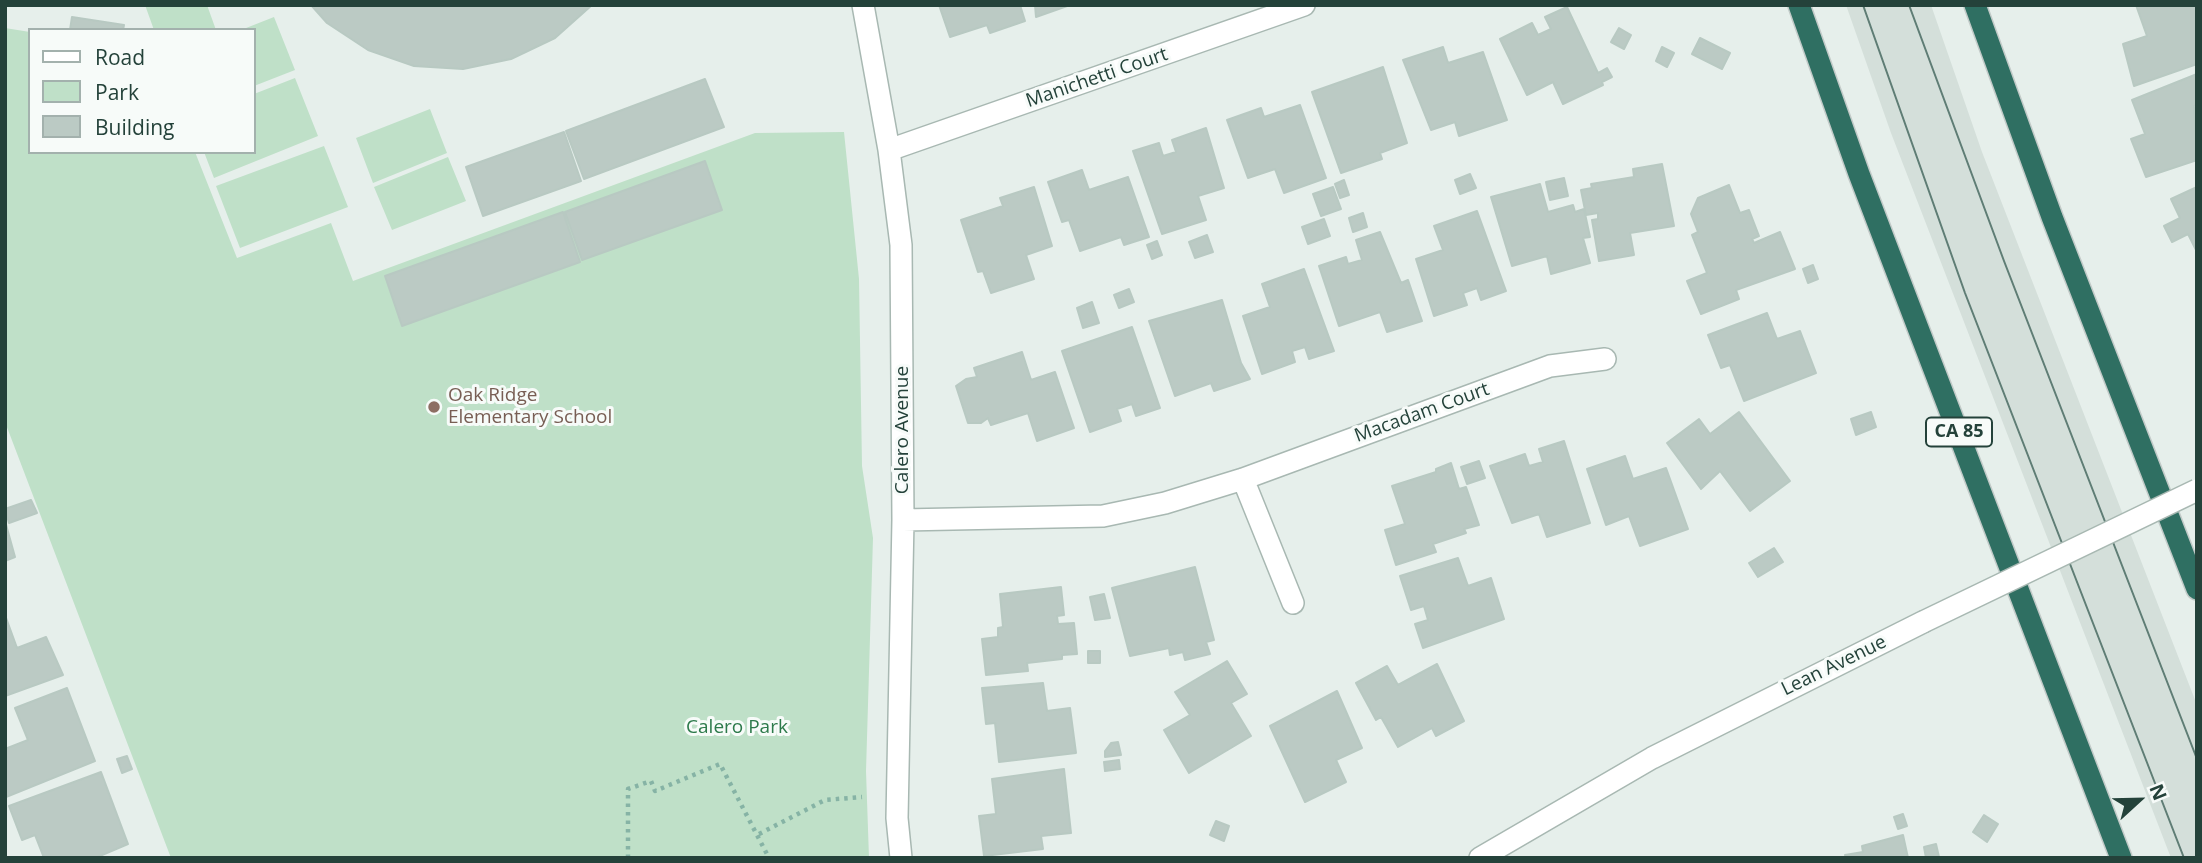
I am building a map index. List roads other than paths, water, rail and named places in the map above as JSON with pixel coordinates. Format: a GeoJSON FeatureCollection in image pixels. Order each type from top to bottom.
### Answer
{"type":"FeatureCollection","features":[{"type":"Feature","properties":{"kind":"highway","name":"CA 85"},"geometry":{"type":"LineString","coordinates":[[1799,5],[1859,174],[2121,858]]}},
{"type":"Feature","properties":{"kind":"highway"},"geometry":{"type":"LineString","coordinates":[[1975,5],[2052,216],[2197,589]]}},
{"type":"Feature","properties":{"kind":"street","name":"Calero Avenue"},"geometry":{"type":"LineString","coordinates":[[863,5],[889,150],[901,245],[903,520],[897,818],[901,858]]}},
{"type":"Feature","properties":{"kind":"street","name":"Manichetti Court"},"geometry":{"type":"LineString","coordinates":[[889,150],[1304,5]]}},
{"type":"Feature","properties":{"kind":"street","name":"Macadam Court"},"geometry":{"type":"LineString","coordinates":[[903,520],[1103,516],[1165,503],[1243,479],[1550,366],[1605,359]]}},
{"type":"Feature","properties":{"kind":"street"},"geometry":{"type":"LineString","coordinates":[[1243,479],[1293,603]]}},
{"type":"Feature","properties":{"kind":"street","name":"Lean Avenue"},"geometry":{"type":"LineString","coordinates":[[1480,858],[1652,758],[1923,622],[2197,490]]}},
{"type":"Feature","properties":{"kind":"tram line"},"geometry":{"type":"LineString","coordinates":[[1863,5],[1965,293],[2184,858]]}},
{"type":"Feature","properties":{"kind":"tram line"},"geometry":{"type":"LineString","coordinates":[[1909,5],[2004,261],[2197,759]]}},
{"type":"Feature","properties":{"kind":"place","name":"Oak Ridge Elementary School"},"geometry":{"type":"Point","coordinates":[434,407]}},
{"type":"Feature","properties":{"kind":"park label","name":"Calero Park"},"geometry":{"type":"Point","coordinates":[737,728]}}]}
